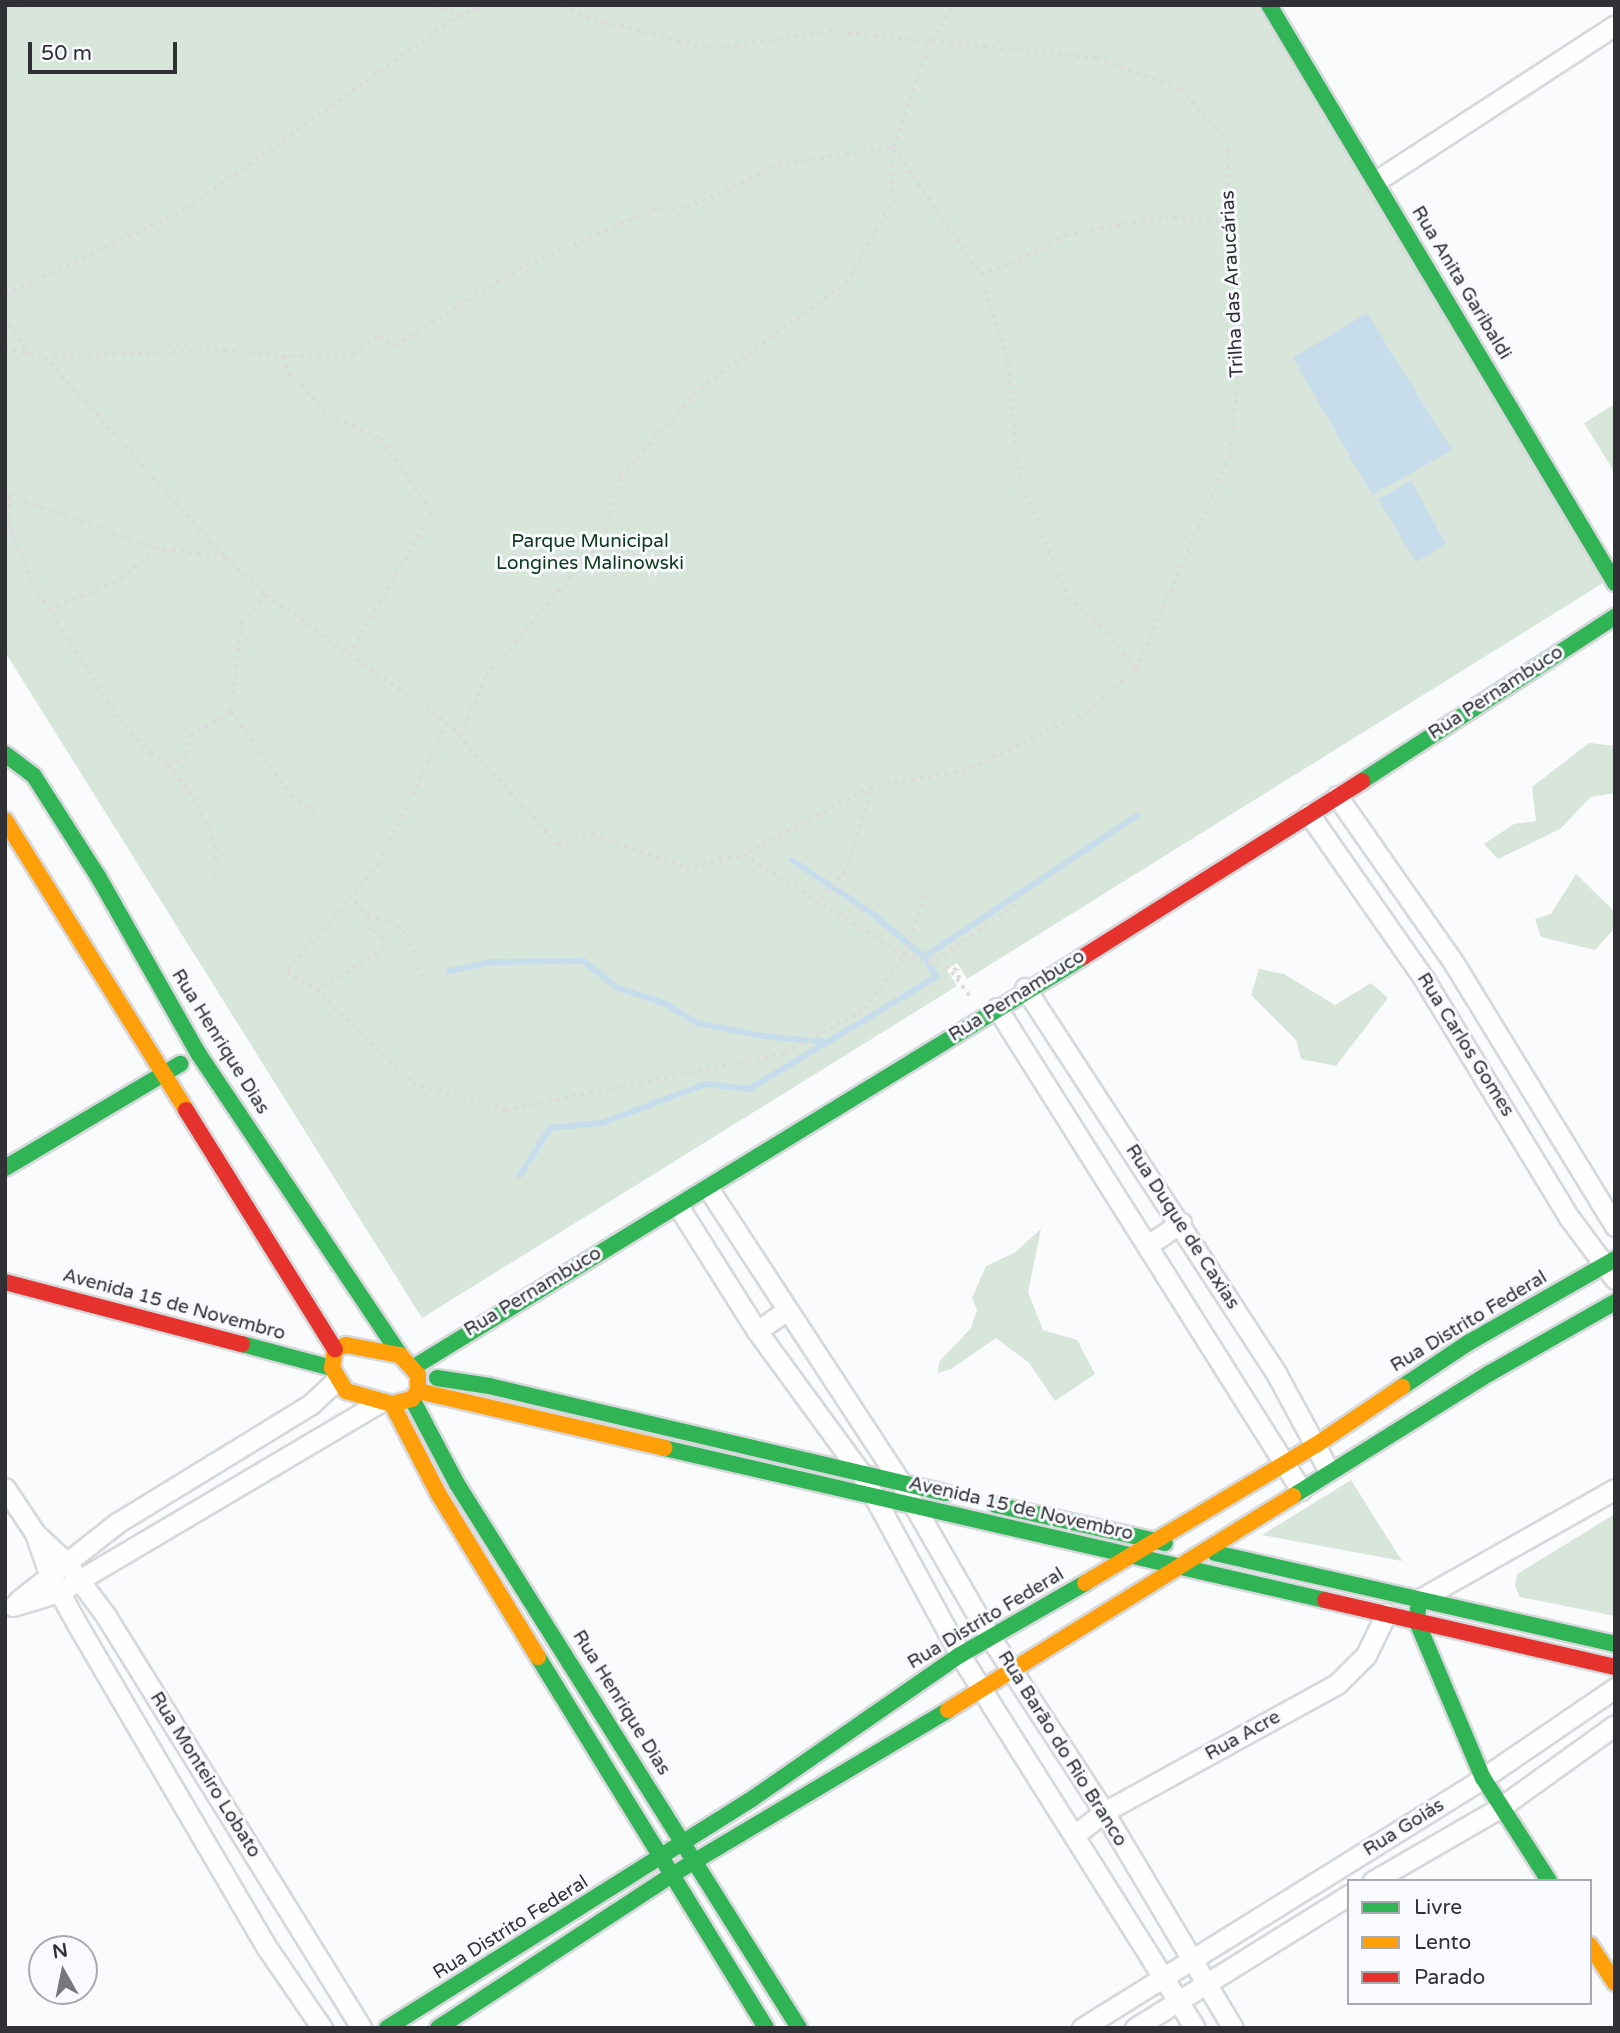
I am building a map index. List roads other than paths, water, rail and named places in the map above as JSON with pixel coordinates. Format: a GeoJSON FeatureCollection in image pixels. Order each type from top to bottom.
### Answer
{"type":"FeatureCollection","features":[{"type":"Feature","properties":{"kind":"street","name":"Rua Anita Garibaldi"},"geometry":{"type":"LineString","coordinates":[[1269,5],[1615,583]]}},
{"type":"Feature","properties":{"kind":"street"},"geometry":{"type":"LineString","coordinates":[[1376,181],[1615,25]]}},
{"type":"Feature","properties":{"kind":"street","name":"Rua Pernambuco"},"geometry":{"type":"LineString","coordinates":[[416,1383],[678,1206],[1309,814],[1615,617]]}},
{"type":"Feature","properties":{"kind":"street","name":"Rua Henrique Dias"},"geometry":{"type":"LineString","coordinates":[[5,754],[34,776],[99,878],[198,1053],[400,1355]]}},
{"type":"Feature","properties":{"kind":"street","name":"Rua Carlos Gomes"},"geometry":{"type":"LineString","coordinates":[[1337,796],[1452,960],[1615,1226]]}},
{"type":"Feature","properties":{"kind":"street","name":"Rua Carlos Gomes"},"geometry":{"type":"LineString","coordinates":[[1309,814],[1424,979],[1519,1131],[1611,1268]]}},
{"type":"Feature","properties":{"kind":"street"},"geometry":{"type":"LineString","coordinates":[[5,820],[335,1349],[334,1374],[312,1404],[117,1523],[65,1561],[9,1608]]}},
{"type":"Feature","properties":{"kind":"street"},"geometry":{"type":"LineString","coordinates":[[1424,979],[1452,960]]}},
{"type":"Feature","properties":{"kind":"street","name":"Rua Duque de Caxias"},"geometry":{"type":"LineString","coordinates":[[1026,988],[1181,1223],[1316,1445],[1329,1471]]}},
{"type":"Feature","properties":{"kind":"street","name":"Rua Duque de Caxias"},"geometry":{"type":"LineString","coordinates":[[997,1008],[1301,1490]]}},
{"type":"Feature","properties":{"kind":"street"},"geometry":{"type":"LineString","coordinates":[[5,1168],[198,1053]]}},
{"type":"Feature","properties":{"kind":"street"},"geometry":{"type":"LineString","coordinates":[[1519,1131],[1546,1111]]}},
{"type":"Feature","properties":{"kind":"street","name":"Rua Barão do Rio Branco"},"geometry":{"type":"LineString","coordinates":[[708,1188],[901,1483],[990,1637],[1104,1812],[1189,1959],[1233,2028]]}},
{"type":"Feature","properties":{"kind":"street","name":"Rua Barão do Rio Branco"},"geometry":{"type":"LineString","coordinates":[[678,1206],[757,1331],[863,1476],[960,1655],[1076,1834],[1195,2028]]}},
{"type":"Feature","properties":{"kind":"street"},"geometry":{"type":"LineString","coordinates":[[1148,1245],[1181,1223]]}},
{"type":"Feature","properties":{"kind":"street","name":"Rua Distrito Federal"},"geometry":{"type":"LineString","coordinates":[[438,2028],[670,1876],[982,1690],[1301,1490],[1479,1358],[1611,1268]]}},
{"type":"Feature","properties":{"kind":"street","name":"Avenida 15 de Novembro"},"geometry":{"type":"LineString","coordinates":[[5,1282],[334,1374],[346,1391],[386,1403],[416,1383],[489,1386],[863,1476],[1615,1644]]}},
{"type":"Feature","properties":{"kind":"street","name":"Rua Distrito Federal"},"geometry":{"type":"LineString","coordinates":[[387,2028],[660,1859],[990,1637],[1158,1541],[1316,1445],[1479,1358],[1615,1302]]}},
{"type":"Feature","properties":{"kind":"street"},"geometry":{"type":"LineString","coordinates":[[757,1331],[786,1311]]}},
{"type":"Feature","properties":{"kind":"street","name":"Avenida 15 de Novembro"},"geometry":{"type":"LineString","coordinates":[[335,1349],[360,1346],[400,1355],[416,1383],[875,1499],[1183,1566],[1615,1667]]}},
{"type":"Feature","properties":{"kind":"street","name":"Rua Henrique Dias"},"geometry":{"type":"LineString","coordinates":[[416,1383],[457,1484],[799,2028]]}},
{"type":"Feature","properties":{"kind":"street"},"geometry":{"type":"LineString","coordinates":[[9,1608],[59,1592],[386,1403],[670,1876],[766,2027],[788,2011]]}},
{"type":"Feature","properties":{"kind":"street","name":"Rua Monteiro Lobato"},"geometry":{"type":"LineString","coordinates":[[5,1488],[34,1533],[49,1574],[59,1592],[265,1945],[322,2028]]}},
{"type":"Feature","properties":{"kind":"street"},"geometry":{"type":"LineString","coordinates":[[1548,1879],[1483,1778],[1417,1622],[1419,1600],[1615,1489]]}},
{"type":"Feature","properties":{"kind":"street","name":"Rua Monteiro Lobato"},"geometry":{"type":"LineString","coordinates":[[34,1533],[65,1561],[106,1616],[361,2028]]}},
{"type":"Feature","properties":{"kind":"street","name":"Rua Acre"},"geometry":{"type":"LineString","coordinates":[[1076,1834],[1104,1812],[1337,1684],[1366,1655],[1386,1614]]}},
{"type":"Feature","properties":{"kind":"street","name":"Rua Goiás"},"geometry":{"type":"LineString","coordinates":[[1082,2028],[1483,1778],[1615,1689]]}},
{"type":"Feature","properties":{"kind":"street","name":"Rua Goiás"},"geometry":{"type":"LineString","coordinates":[[1374,1879],[1501,1807],[1615,1725]]}},
{"type":"Feature","properties":{"kind":"street"},"geometry":{"type":"LineString","coordinates":[[1354,1858],[1369,1879]]}},
{"type":"Feature","properties":{"kind":"street"},"geometry":{"type":"LineString","coordinates":[[1135,2028],[1347,1896]]}},
{"type":"Feature","properties":{"kind":"street"},"geometry":{"type":"LineString","coordinates":[[1592,1948],[1615,1983]]}},
{"type":"Feature","properties":{"kind":"water"},"geometry":{"type":"Polygon","coordinates":[[[1367,313],[1452,450],[1372,495],[1293,358],[1367,313]]]}},
{"type":"Feature","properties":{"kind":"water"},"geometry":{"type":"Polygon","coordinates":[[[1411,481],[1446,544],[1416,562],[1378,499],[1411,481]]]}},
{"type":"Feature","properties":{"kind":"waterway"},"geometry":{"type":"LineString","coordinates":[[924,957],[1136,816]]}},
{"type":"Feature","properties":{"kind":"waterway"},"geometry":{"type":"LineString","coordinates":[[520,1175],[550,1128],[602,1123],[705,1084],[749,1089],[936,977],[924,957],[873,914],[792,860]]}},
{"type":"Feature","properties":{"kind":"waterway"},"geometry":{"type":"LineString","coordinates":[[449,971],[492,962],[583,961],[618,988],[664,1003],[697,1023],[763,1036],[826,1042]]}},
{"type":"Feature","properties":{"kind":"park label","name":"Parque Municipal Longines Malinowski"},"geometry":{"type":"Point","coordinates":[590,553]}}]}
